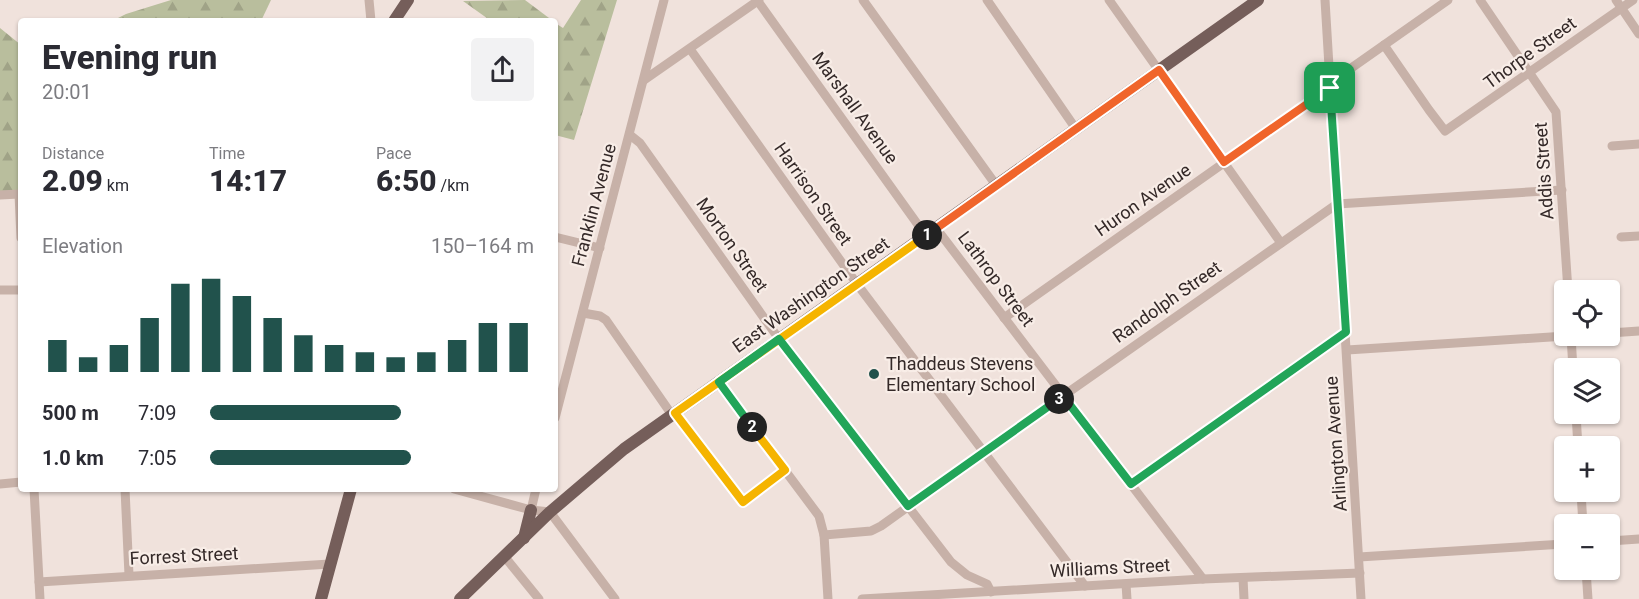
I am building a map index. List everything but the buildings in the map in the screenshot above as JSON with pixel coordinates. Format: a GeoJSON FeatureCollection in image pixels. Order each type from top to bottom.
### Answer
{"type":"FeatureCollection","features":[{"type":"Feature","properties":{"kind":"main road"},"geometry":{"type":"LineString","coordinates":[[396,18],[408,0]]}},
{"type":"Feature","properties":{"kind":"main road","name":"East Washington Street"},"geometry":{"type":"LineString","coordinates":[[460,599],[550,512],[605,464],[1254,1]]}},
{"type":"Feature","properties":{"kind":"main road"},"geometry":{"type":"LineString","coordinates":[[321,599],[350,492]]}},
{"type":"Feature","properties":{"kind":"main road"},"geometry":{"type":"LineString","coordinates":[[524,538],[531,510]]}},
{"type":"Feature","properties":{"kind":"street"},"geometry":{"type":"LineString","coordinates":[[369,0],[371,18]]}},
{"type":"Feature","properties":{"kind":"street","name":"Franklin Avenue"},"geometry":{"type":"LineString","coordinates":[[558,407],[664,0]]}},
{"type":"Feature","properties":{"kind":"street"},"geometry":{"type":"LineString","coordinates":[[644,80],[758,0]]}},
{"type":"Feature","properties":{"kind":"street","name":"Marshall Avenue"},"geometry":{"type":"LineString","coordinates":[[758,0],[931,232]]}},
{"type":"Feature","properties":{"kind":"street"},"geometry":{"type":"LineString","coordinates":[[863,0],[996,185]]}},
{"type":"Feature","properties":{"kind":"street"},"geometry":{"type":"LineString","coordinates":[[987,0],[1076,129]]}},
{"type":"Feature","properties":{"kind":"street"},"geometry":{"type":"LineString","coordinates":[[1109,0],[1281,243]]}},
{"type":"Feature","properties":{"kind":"street","name":"Arlington Avenue"},"geometry":{"type":"LineString","coordinates":[[1325,0],[1361,599]]}},
{"type":"Feature","properties":{"kind":"street","name":"Huron Avenue"},"geometry":{"type":"LineString","coordinates":[[1004,318],[1448,0]]}},
{"type":"Feature","properties":{"kind":"street","name":"Addis Street"},"geometry":{"type":"LineString","coordinates":[[1480,0],[1552,105],[1558,120],[1567,280]]}},
{"type":"Feature","properties":{"kind":"street","name":"Thorpe Street"},"geometry":{"type":"LineString","coordinates":[[1384,45],[1445,131],[1530,73],[1619,4],[1633,0]]}},
{"type":"Feature","properties":{"kind":"street"},"geometry":{"type":"LineString","coordinates":[[1619,4],[1639,33]]}},
{"type":"Feature","properties":{"kind":"street","name":"Harrison Street"},"geometry":{"type":"LineString","coordinates":[[690,49],[857,284],[1085,586]]}},
{"type":"Feature","properties":{"kind":"street","name":"Morton Street"},"geometry":{"type":"LineString","coordinates":[[630,135],[640,143],[779,339],[951,562],[967,575],[987,584],[992,592]]}},
{"type":"Feature","properties":{"kind":"street"},"geometry":{"type":"LineString","coordinates":[[1612,146],[1639,144]]}},
{"type":"Feature","properties":{"kind":"street"},"geometry":{"type":"LineString","coordinates":[[1337,204],[1562,190]]}},
{"type":"Feature","properties":{"kind":"street"},"geometry":{"type":"LineString","coordinates":[[0,195],[18,194]]}},
{"type":"Feature","properties":{"kind":"street","name":"Randolph Street"},"geometry":{"type":"LineString","coordinates":[[824,535],[876,529],[1337,204]]}},
{"type":"Feature","properties":{"kind":"street","name":"Lathrop Street"},"geometry":{"type":"LineString","coordinates":[[931,232],[1004,318],[1203,579]]}},
{"type":"Feature","properties":{"kind":"street"},"geometry":{"type":"LineString","coordinates":[[1621,237],[1639,236]]}},
{"type":"Feature","properties":{"kind":"street"},"geometry":{"type":"LineString","coordinates":[[558,238],[600,248]]}},
{"type":"Feature","properties":{"kind":"street"},"geometry":{"type":"LineString","coordinates":[[0,290],[18,290]]}},
{"type":"Feature","properties":{"kind":"street"},"geometry":{"type":"LineString","coordinates":[[583,313],[600,316],[606,320],[674,414],[743,502],[785,470]]}},
{"type":"Feature","properties":{"kind":"street"},"geometry":{"type":"LineString","coordinates":[[1620,332],[1639,331]]}},
{"type":"Feature","properties":{"kind":"street"},"geometry":{"type":"LineString","coordinates":[[1131,484],[1346,332]]}},
{"type":"Feature","properties":{"kind":"street"},"geometry":{"type":"LineString","coordinates":[[1347,350],[1554,337]]}},
{"type":"Feature","properties":{"kind":"street"},"geometry":{"type":"LineString","coordinates":[[719,382],[819,516],[824,535],[828,599]]}},
{"type":"Feature","properties":{"kind":"street"},"geometry":{"type":"LineString","coordinates":[[0,484],[18,482]]}},
{"type":"Feature","properties":{"kind":"street"},"geometry":{"type":"LineString","coordinates":[[34,492],[40,599]]}},
{"type":"Feature","properties":{"kind":"street"},"geometry":{"type":"LineString","coordinates":[[125,492],[129,575]]}},
{"type":"Feature","properties":{"kind":"street"},"geometry":{"type":"LineString","coordinates":[[465,492],[531,510],[550,512],[615,599]]}},
{"type":"Feature","properties":{"kind":"street"},"geometry":{"type":"LineString","coordinates":[[531,510],[535,492]]}},
{"type":"Feature","properties":{"kind":"street"},"geometry":{"type":"LineString","coordinates":[[1620,540],[1639,539]]}},
{"type":"Feature","properties":{"kind":"street"},"geometry":{"type":"LineString","coordinates":[[1359,557],[1554,545]]}},
{"type":"Feature","properties":{"kind":"street"},"geometry":{"type":"LineString","coordinates":[[504,556],[538,598]]}},
{"type":"Feature","properties":{"kind":"street","name":"Forrest Street"},"geometry":{"type":"LineString","coordinates":[[39,582],[330,564]]}},
{"type":"Feature","properties":{"kind":"street","name":"Williams Street"},"geometry":{"type":"LineString","coordinates":[[862,599],[992,592],[1012,595],[1085,586],[1360,573]]}},
{"type":"Feature","properties":{"kind":"street"},"geometry":{"type":"LineString","coordinates":[[1243,578],[1244,599]]}},
{"type":"Feature","properties":{"kind":"street"},"geometry":{"type":"LineString","coordinates":[[1587,580],[1588,599]]}},
{"type":"Feature","properties":{"kind":"street"},"geometry":{"type":"LineString","coordinates":[[1126,584],[1127,599]]}},
{"type":"Feature","properties":{"kind":"green space"},"geometry":{"type":"Polygon","coordinates":[[[171,0],[271,0],[262,18],[118,18],[171,0]]]}},
{"type":"Feature","properties":{"kind":"green space"},"geometry":{"type":"Polygon","coordinates":[[[525,0],[549,18],[487,18],[463,1],[525,0]]]}},
{"type":"Feature","properties":{"kind":"green space"},"geometry":{"type":"Polygon","coordinates":[[[581,0],[617,0],[574,140],[558,136],[558,25],[563,28],[581,0]]]}},
{"type":"Feature","properties":{"kind":"green space"},"geometry":{"type":"Polygon","coordinates":[[[0,28],[18,43],[18,193],[0,195],[0,28]]]}},
{"type":"Feature","properties":{"kind":"place","name":"Thaddeus Stevens Elementary School"},"geometry":{"type":"Point","coordinates":[874,374]}},
{"type":"Feature","properties":{"kind":"route"},"geometry":{"type":"LineString","coordinates":[[1330,88],[1224,162],[1159,70],[920,240],[816,313],[675,413],[743,502],[785,470],[719,382],[779,339],[826,397],[908,506],[1063,396],[1131,484],[1307,357],[1346,332],[1330,88]]}}]}
